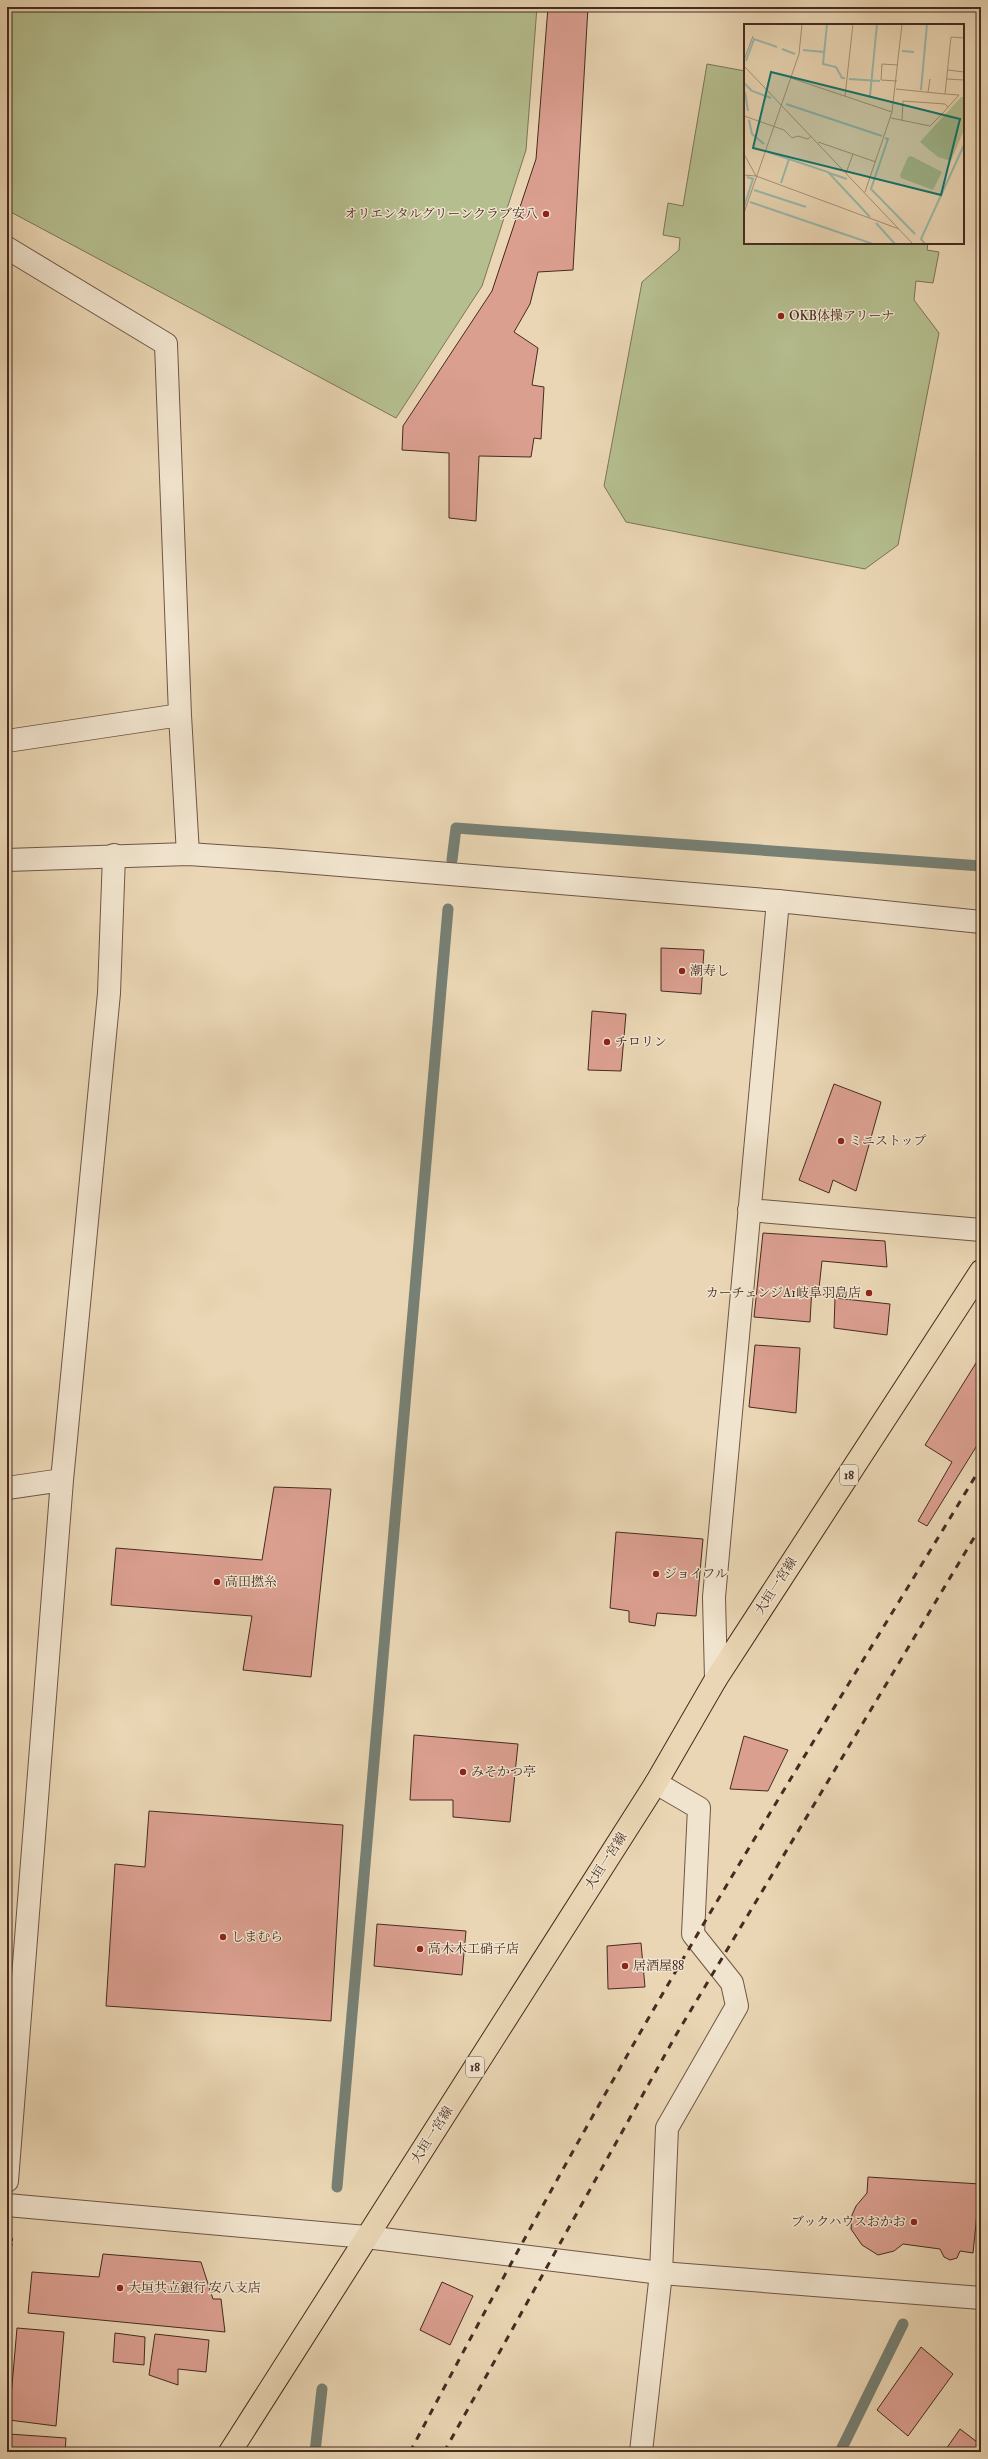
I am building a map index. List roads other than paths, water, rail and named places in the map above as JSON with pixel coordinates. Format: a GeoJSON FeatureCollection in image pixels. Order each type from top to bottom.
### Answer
{"type":"FeatureCollection","features":[{"type":"Feature","properties":{"kind":"main road","name":"大垣一宮線"},"geometry":{"type":"LineString","coordinates":[[230,2452],[656,1783],[716,1679],[981,1271]]}},
{"type":"Feature","properties":{"kind":"street"},"geometry":{"type":"LineString","coordinates":[[7,248],[166,344],[180,715],[188,854]]}},
{"type":"Feature","properties":{"kind":"street"},"geometry":{"type":"LineString","coordinates":[[7,741],[180,715]]}},
{"type":"Feature","properties":{"kind":"street"},"geometry":{"type":"LineString","coordinates":[[7,860],[114,855],[188,854],[778,901],[981,922]]}},
{"type":"Feature","properties":{"kind":"street"},"geometry":{"type":"LineString","coordinates":[[7,2181],[62,1480],[109,993],[114,855]]}},
{"type":"Feature","properties":{"kind":"street"},"geometry":{"type":"LineString","coordinates":[[716,1679],[714,1597],[778,901]]}},
{"type":"Feature","properties":{"kind":"street"},"geometry":{"type":"LineString","coordinates":[[749,1210],[981,1230]]}},
{"type":"Feature","properties":{"kind":"street"},"geometry":{"type":"LineString","coordinates":[[7,1488],[62,1480]]}},
{"type":"Feature","properties":{"kind":"street"},"geometry":{"type":"LineString","coordinates":[[641,2452],[661,2273],[667,2128],[737,2006],[732,1983],[693,1934],[700,1808],[656,1783]]}},
{"type":"Feature","properties":{"kind":"street"},"geometry":{"type":"LineString","coordinates":[[11,2206],[366,2238],[661,2273],[981,2298]]}},
{"type":"Feature","properties":{"kind":"waterway"},"geometry":{"type":"LineString","coordinates":[[452,860],[456,828],[981,866]]}},
{"type":"Feature","properties":{"kind":"waterway"},"geometry":{"type":"LineString","coordinates":[[337,2187],[448,909]]}},
{"type":"Feature","properties":{"kind":"waterway"},"geometry":{"type":"LineString","coordinates":[[840,2452],[903,2324]]}},
{"type":"Feature","properties":{"kind":"waterway"},"geometry":{"type":"LineString","coordinates":[[315,2452],[322,2389]]}},
{"type":"Feature","properties":{"kind":"railway"},"geometry":{"type":"LineString","coordinates":[[410,2452],[529,2231],[652,2012],[767,1818],[981,1467]]}},
{"type":"Feature","properties":{"kind":"railway"},"geometry":{"type":"LineString","coordinates":[[444,2452],[676,2035],[981,1526]]}},
{"type":"Feature","properties":{"kind":"place","name":"オリエンタルグリーンクラブ安八"},"geometry":{"type":"Point","coordinates":[546,214]}},
{"type":"Feature","properties":{"kind":"place","name":"OKB体操アリーナ"},"geometry":{"type":"Point","coordinates":[781,316]}},
{"type":"Feature","properties":{"kind":"place","name":"潮寿し"},"geometry":{"type":"Point","coordinates":[682,971]}},
{"type":"Feature","properties":{"kind":"place","name":"チロリン"},"geometry":{"type":"Point","coordinates":[607,1042]}},
{"type":"Feature","properties":{"kind":"place","name":"ミニストップ"},"geometry":{"type":"Point","coordinates":[841,1141]}},
{"type":"Feature","properties":{"kind":"place","name":"カーチェンジA1岐阜羽島店"},"geometry":{"type":"Point","coordinates":[869,1293]}},
{"type":"Feature","properties":{"kind":"place","name":"ジョイフル"},"geometry":{"type":"Point","coordinates":[656,1574]}},
{"type":"Feature","properties":{"kind":"place","name":"高田撚糸"},"geometry":{"type":"Point","coordinates":[217,1582]}},
{"type":"Feature","properties":{"kind":"place","name":"みそかつ亭"},"geometry":{"type":"Point","coordinates":[463,1772]}},
{"type":"Feature","properties":{"kind":"place","name":"しまむら"},"geometry":{"type":"Point","coordinates":[223,1937]}},
{"type":"Feature","properties":{"kind":"place","name":"高木木工硝子店"},"geometry":{"type":"Point","coordinates":[420,1949]}},
{"type":"Feature","properties":{"kind":"place","name":"居酒屋88"},"geometry":{"type":"Point","coordinates":[625,1966]}},
{"type":"Feature","properties":{"kind":"place","name":"ブックハウスおかお"},"geometry":{"type":"Point","coordinates":[914,2222]}},
{"type":"Feature","properties":{"kind":"place","name":"大垣共立銀行 安八支店"},"geometry":{"type":"Point","coordinates":[120,2288]}}]}
